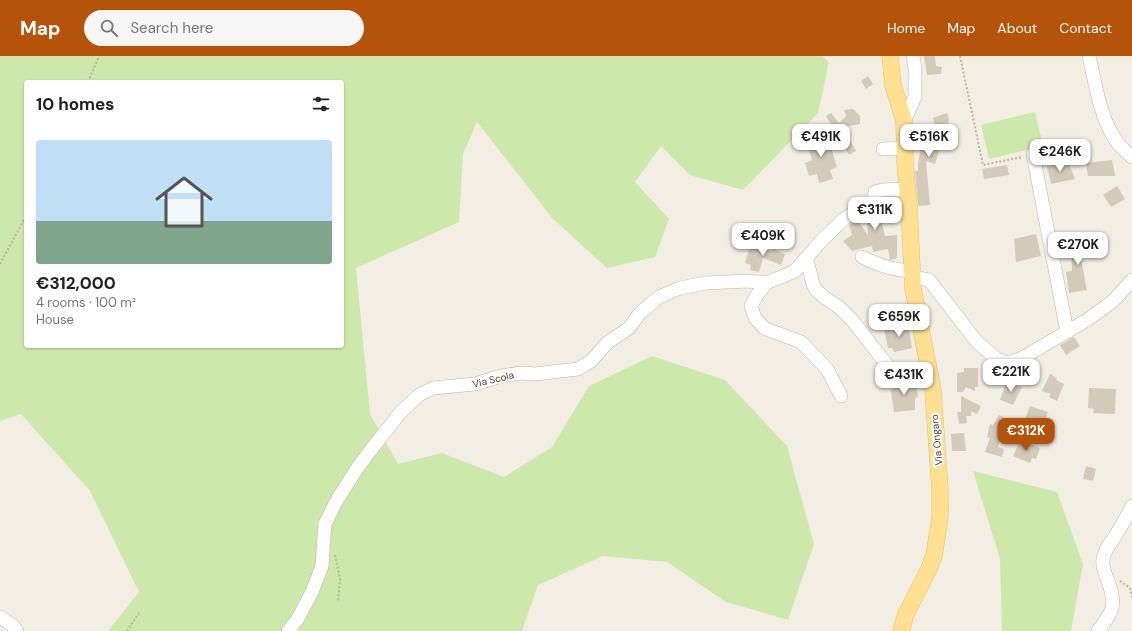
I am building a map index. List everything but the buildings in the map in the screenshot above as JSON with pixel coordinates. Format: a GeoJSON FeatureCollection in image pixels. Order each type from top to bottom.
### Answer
{"type":"FeatureCollection","features":[{"type":"Feature","properties":{"kind":"main road","name":"Via Ongaro"},"geometry":{"type":"LineString","coordinates":[[890,56],[894,85],[904,121],[906,189],[909,207],[913,290],[933,390],[940,490],[940,517],[934,556],[928,572],[906,614],[901,631]]}},
{"type":"Feature","properties":{"kind":"street"},"geometry":{"type":"LineString","coordinates":[[904,121],[915,97],[915,69],[913,56]]}},
{"type":"Feature","properties":{"kind":"street"},"geometry":{"type":"LineString","coordinates":[[1089,56],[1098,96],[1110,129],[1115,140],[1132,157]]}},
{"type":"Feature","properties":{"kind":"street"},"geometry":{"type":"LineString","coordinates":[[883,150],[904,148]]}},
{"type":"Feature","properties":{"kind":"street"},"geometry":{"type":"LineString","coordinates":[[1033,154],[1067,332]]}},
{"type":"Feature","properties":{"kind":"street","name":"Via Scola"},"geometry":{"type":"LineString","coordinates":[[288,631],[297,620],[312,592],[322,566],[325,524],[337,500],[358,467],[374,446],[401,412],[419,395],[433,388],[475,384],[501,376],[578,369],[591,361],[607,343],[629,328],[640,314],[658,297],[680,288],[706,283],[748,281],[766,283],[795,271],[822,240],[845,218],[874,201],[875,192],[882,190],[906,189]]}},
{"type":"Feature","properties":{"kind":"street"},"geometry":{"type":"LineString","coordinates":[[862,257],[881,266],[913,274],[929,280],[936,287],[965,328],[977,342],[997,359],[1008,363],[1022,358],[1087,320],[1113,301],[1132,280]]}},
{"type":"Feature","properties":{"kind":"street"},"geometry":{"type":"LineString","coordinates":[[805,259],[816,290],[839,307],[852,320],[891,370]]}},
{"type":"Feature","properties":{"kind":"street"},"geometry":{"type":"LineString","coordinates":[[766,283],[751,306],[755,318],[764,328],[801,342],[827,369],[841,396]]}},
{"type":"Feature","properties":{"kind":"street"},"geometry":{"type":"LineString","coordinates":[[1098,631],[1112,610],[1114,603],[1103,568],[1104,552],[1128,516],[1132,506]]}},
{"type":"Feature","properties":{"kind":"street"},"geometry":{"type":"LineString","coordinates":[[0,617],[12,625],[17,631]]}},
{"type":"Feature","properties":{"kind":"path"},"geometry":{"type":"LineString","coordinates":[[89,80],[99,56]]}},
{"type":"Feature","properties":{"kind":"path"},"geometry":{"type":"LineString","coordinates":[[960,56],[983,165],[1033,154]]}},
{"type":"Feature","properties":{"kind":"path"},"geometry":{"type":"LineString","coordinates":[[0,264],[24,220]]}},
{"type":"Feature","properties":{"kind":"path"},"geometry":{"type":"LineString","coordinates":[[334,551],[340,579],[338,601]]}},
{"type":"Feature","properties":{"kind":"path"},"geometry":{"type":"LineString","coordinates":[[127,631],[139,613]]}},
{"type":"Feature","properties":{"kind":"green space"},"geometry":{"type":"Polygon","coordinates":[[[0,56],[822,56],[829,62],[818,113],[743,190],[690,175],[661,146],[635,182],[669,219],[655,257],[607,268],[553,219],[477,122],[463,154],[459,222],[356,268],[370,414],[398,464],[442,453],[504,477],[552,447],[589,386],[652,356],[725,380],[787,446],[814,544],[788,620],[726,602],[667,562],[603,556],[538,585],[522,631],[108,631],[139,592],[90,491],[21,414],[0,421],[0,56]]]}},
{"type":"Feature","properties":{"kind":"green space"},"geometry":{"type":"Polygon","coordinates":[[[1035,112],[1043,146],[989,159],[981,125],[1035,112]]]}},
{"type":"Feature","properties":{"kind":"green space"},"geometry":{"type":"Polygon","coordinates":[[[973,471],[1057,492],[1083,564],[1071,631],[1002,631],[1000,559],[973,471]]]}}]}
